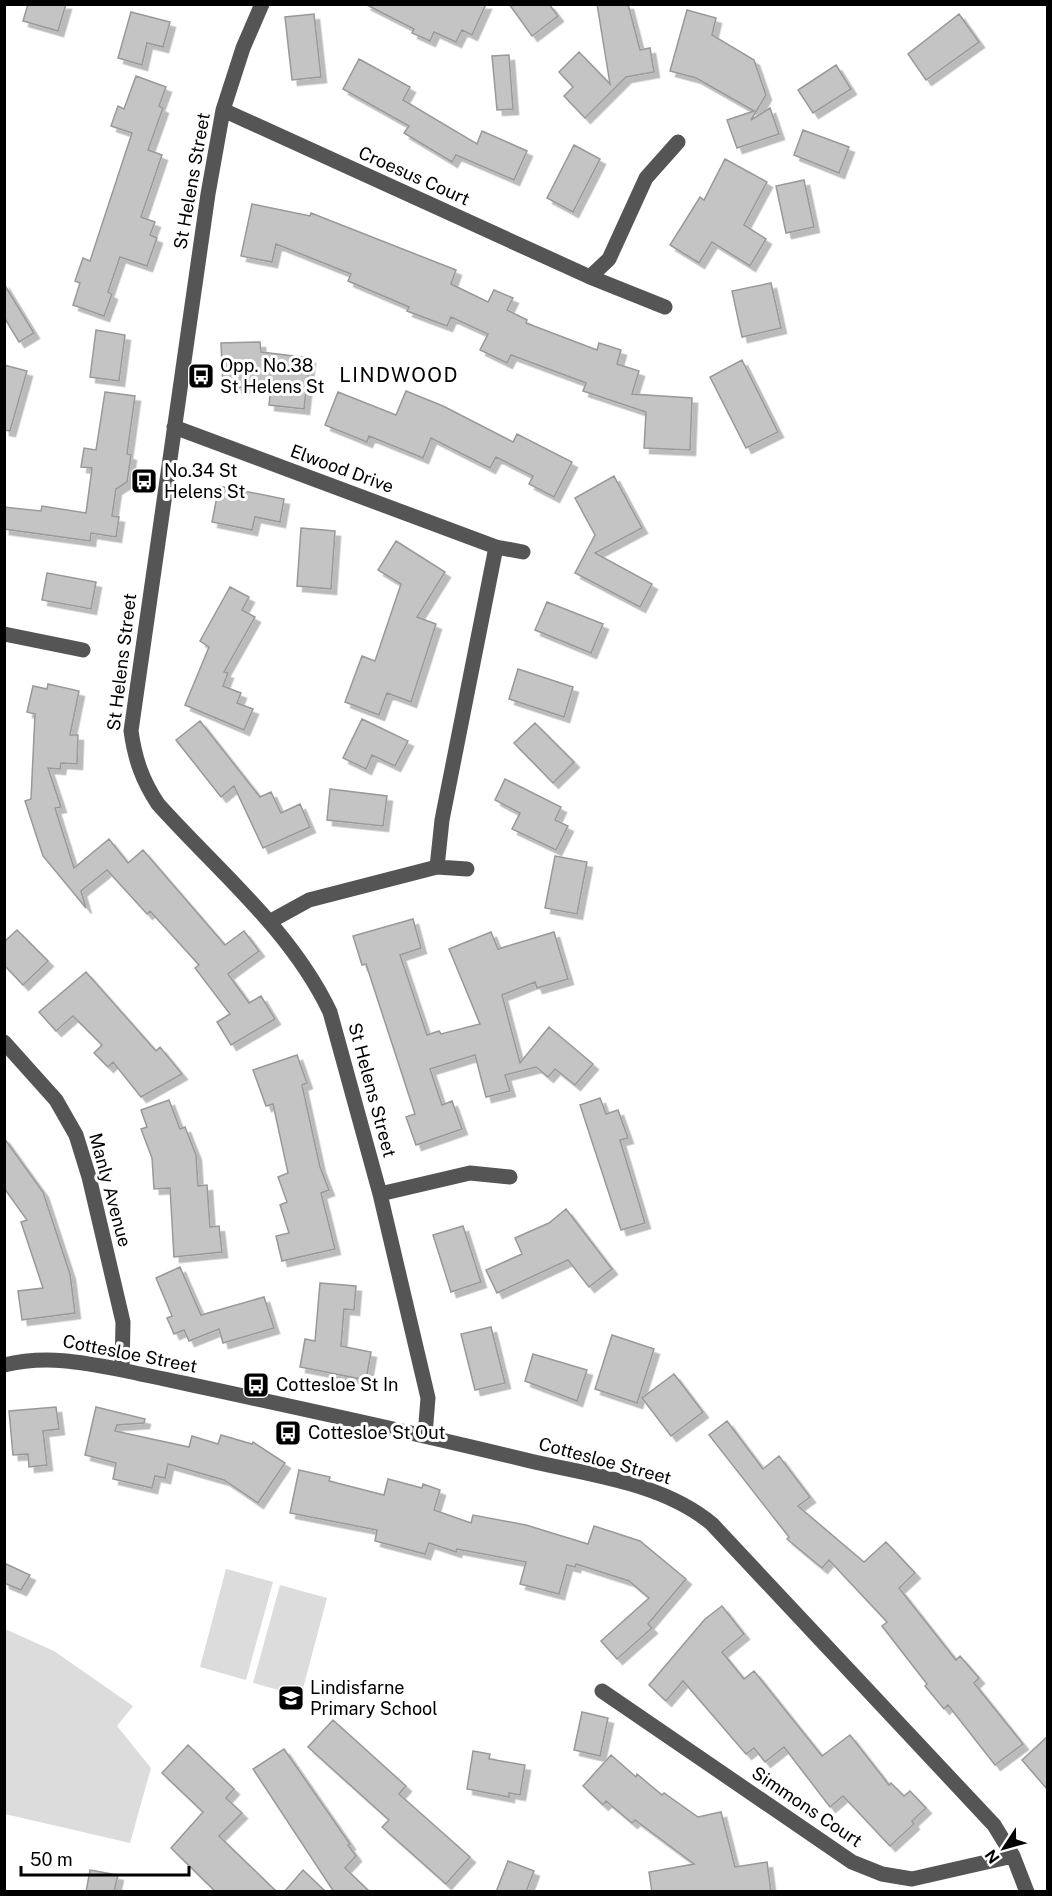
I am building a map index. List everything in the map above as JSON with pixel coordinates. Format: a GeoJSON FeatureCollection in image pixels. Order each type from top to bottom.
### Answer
{"type":"FeatureCollection","features":[{"type":"Feature","properties":{"kind":"street","name":"St Helens Street"},"geometry":{"type":"LineString","coordinates":[[262,4],[243,48],[223,110],[208,194],[136,681],[131,730],[135,759],[144,782],[158,804],[268,922],[307,969],[330,1012],[380,1194],[428,1398],[425,1435]]}},
{"type":"Feature","properties":{"kind":"street","name":"Croesus Court"},"geometry":{"type":"LineString","coordinates":[[223,110],[590,277],[665,307]]}},
{"type":"Feature","properties":{"kind":"street"},"geometry":{"type":"LineString","coordinates":[[590,277],[609,259],[646,178],[678,142]]}},
{"type":"Feature","properties":{"kind":"street","name":"Elwood Drive"},"geometry":{"type":"LineString","coordinates":[[174,427],[496,547],[523,552]]}},
{"type":"Feature","properties":{"kind":"street"},"geometry":{"type":"LineString","coordinates":[[437,867],[442,820],[496,547]]}},
{"type":"Feature","properties":{"kind":"street"},"geometry":{"type":"LineString","coordinates":[[4,634],[83,650]]}},
{"type":"Feature","properties":{"kind":"street"},"geometry":{"type":"LineString","coordinates":[[268,922],[309,900],[437,867],[467,869]]}},
{"type":"Feature","properties":{"kind":"street","name":"Manly Avenue"},"geometry":{"type":"LineString","coordinates":[[4,1042],[56,1100],[76,1135],[89,1177],[123,1322],[122,1370]]}},
{"type":"Feature","properties":{"kind":"street"},"geometry":{"type":"LineString","coordinates":[[380,1194],[470,1173],[510,1177]]}},
{"type":"Feature","properties":{"kind":"street","name":"Cottesloe Street"},"geometry":{"type":"LineString","coordinates":[[4,1365],[51,1359],[79,1361],[122,1370],[425,1435],[645,1489],[696,1510],[712,1524],[994,1825],[1013,1856],[1027,1892]]}},
{"type":"Feature","properties":{"kind":"street","name":"Simmons Court"},"geometry":{"type":"LineString","coordinates":[[602,1691],[852,1862],[882,1874],[912,1879],[1013,1856]]}},
{"type":"Feature","properties":{"kind":"shaded area"},"geometry":{"type":"Polygon","coordinates":[[[226,1569],[273,1582],[246,1680],[200,1667],[226,1569]]]}},
{"type":"Feature","properties":{"kind":"shaded area"},"geometry":{"type":"Polygon","coordinates":[[[280,1585],[327,1598],[301,1696],[253,1683],[280,1585]]]}},
{"type":"Feature","properties":{"kind":"shaded area"},"geometry":{"type":"Polygon","coordinates":[[[5,1629],[54,1651],[133,1706],[117,1726],[151,1768],[130,1843],[5,1814],[5,1629]]]}},
{"type":"Feature","properties":{"kind":"building"},"geometry":{"type":"Polygon","coordinates":[[[28,4],[66,4],[58,31],[23,21],[28,4]]]}},
{"type":"Feature","properties":{"kind":"building"},"geometry":{"type":"Polygon","coordinates":[[[365,4],[486,4],[472,35],[462,30],[456,42],[434,32],[430,41],[412,33],[414,29],[365,4]]]}},
{"type":"Feature","properties":{"kind":"building"},"geometry":{"type":"Polygon","coordinates":[[[509,4],[549,4],[558,16],[532,36],[509,4]]]}},
{"type":"Feature","properties":{"kind":"building"},"geometry":{"type":"Polygon","coordinates":[[[597,4],[628,4],[640,50],[650,48],[654,72],[626,77],[585,118],[564,96],[573,87],[559,72],[579,52],[610,84],[597,4]]]}},
{"type":"Feature","properties":{"kind":"building"},"geometry":{"type":"Polygon","coordinates":[[[687,10],[716,18],[712,35],[754,60],[766,95],[751,120],[770,108],[779,134],[737,148],[727,120],[754,111],[696,78],[670,71],[687,10]]]}},
{"type":"Feature","properties":{"kind":"building"},"geometry":{"type":"Polygon","coordinates":[[[131,12],[170,22],[163,47],[147,43],[142,65],[118,58],[131,12]]]}},
{"type":"Feature","properties":{"kind":"building"},"geometry":{"type":"Polygon","coordinates":[[[314,14],[321,77],[292,80],[285,17],[314,14]]]}},
{"type":"Feature","properties":{"kind":"building"},"geometry":{"type":"Polygon","coordinates":[[[959,14],[979,42],[926,80],[908,54],[959,14]]]}},
{"type":"Feature","properties":{"kind":"building"},"geometry":{"type":"Polygon","coordinates":[[[509,55],[513,109],[497,110],[492,56],[509,55]]]}},
{"type":"Feature","properties":{"kind":"building"},"geometry":{"type":"Polygon","coordinates":[[[359,59],[410,87],[403,100],[477,144],[482,131],[527,151],[514,180],[456,155],[452,162],[404,133],[409,126],[343,89],[359,59]]]}},
{"type":"Feature","properties":{"kind":"building"},"geometry":{"type":"Polygon","coordinates":[[[836,65],[851,89],[813,113],[798,90],[836,65]]]}},
{"type":"Feature","properties":{"kind":"building"},"geometry":{"type":"Polygon","coordinates":[[[136,76],[166,87],[159,106],[163,108],[148,150],[162,155],[141,217],[155,222],[150,235],[157,238],[147,266],[120,257],[108,292],[112,294],[104,316],[73,305],[80,283],[75,281],[83,258],[90,261],[132,133],[111,126],[118,106],[124,109],[136,76]]]}},
{"type":"Feature","properties":{"kind":"building"},"geometry":{"type":"Polygon","coordinates":[[[803,130],[849,147],[839,173],[794,155],[803,130]]]}},
{"type":"Feature","properties":{"kind":"building"},"geometry":{"type":"Polygon","coordinates":[[[574,145],[600,159],[573,212],[547,198],[574,145]]]}},
{"type":"Feature","properties":{"kind":"building"},"geometry":{"type":"Polygon","coordinates":[[[725,159],[767,182],[744,225],[766,239],[750,266],[712,242],[699,263],[670,245],[700,197],[704,200],[725,159]]]}},
{"type":"Feature","properties":{"kind":"building"},"geometry":{"type":"Polygon","coordinates":[[[804,180],[814,227],[786,233],[776,186],[804,180]]]}},
{"type":"Feature","properties":{"kind":"building"},"geometry":{"type":"Polygon","coordinates":[[[252,204],[310,216],[311,213],[456,270],[451,284],[488,302],[494,290],[513,298],[507,310],[527,320],[526,323],[597,350],[599,343],[621,350],[617,364],[639,371],[632,394],[692,398],[690,450],[644,448],[646,412],[583,391],[586,383],[511,355],[507,363],[480,350],[488,334],[451,317],[447,326],[407,311],[409,307],[348,281],[351,274],[276,244],[272,262],[241,256],[252,204]]]}},
{"type":"Feature","properties":{"kind":"building"},"geometry":{"type":"Polygon","coordinates":[[[771,283],[781,328],[742,337],[732,291],[771,283]]]}},
{"type":"Feature","properties":{"kind":"building"},"geometry":{"type":"Polygon","coordinates":[[[4,284],[34,333],[19,342],[4,317],[4,284]]]}},
{"type":"Feature","properties":{"kind":"building"},"geometry":{"type":"Polygon","coordinates":[[[96,330],[125,335],[119,381],[90,377],[96,330]]]}},
{"type":"Feature","properties":{"kind":"building"},"geometry":{"type":"Polygon","coordinates":[[[260,342],[261,352],[310,358],[304,409],[269,405],[271,386],[223,388],[221,343],[260,342]]]}},
{"type":"Feature","properties":{"kind":"building"},"geometry":{"type":"Polygon","coordinates":[[[742,360],[778,432],[746,448],[710,377],[742,360]]]}},
{"type":"Feature","properties":{"kind":"building"},"geometry":{"type":"Polygon","coordinates":[[[4,365],[27,371],[10,431],[4,430],[4,365]]]}},
{"type":"Feature","properties":{"kind":"building"},"geometry":{"type":"Polygon","coordinates":[[[406,391],[443,406],[513,442],[517,434],[572,462],[554,497],[529,484],[533,476],[496,457],[490,468],[431,438],[423,458],[369,436],[367,442],[325,425],[338,392],[396,415],[406,391]]]}},
{"type":"Feature","properties":{"kind":"building"},"geometry":{"type":"Polygon","coordinates":[[[105,392],[135,396],[127,454],[131,455],[127,482],[116,489],[112,516],[119,517],[116,537],[91,533],[90,541],[4,529],[4,507],[41,511],[42,506],[86,513],[92,468],[81,467],[84,448],[96,450],[105,392]]]}},
{"type":"Feature","properties":{"kind":"building"},"geometry":{"type":"Polygon","coordinates":[[[614,476],[642,528],[595,553],[652,584],[640,607],[575,573],[595,535],[575,498],[614,476]]]}},
{"type":"Feature","properties":{"kind":"building"},"geometry":{"type":"Polygon","coordinates":[[[219,486],[284,499],[280,522],[255,517],[252,530],[212,522],[219,486]]]}},
{"type":"Feature","properties":{"kind":"building"},"geometry":{"type":"Polygon","coordinates":[[[301,528],[335,531],[331,589],[297,586],[301,528]]]}},
{"type":"Feature","properties":{"kind":"building"},"geometry":{"type":"Polygon","coordinates":[[[396,541],[445,572],[417,617],[436,624],[411,702],[387,693],[379,715],[345,702],[362,656],[375,661],[401,584],[378,570],[396,541]]]}},
{"type":"Feature","properties":{"kind":"building"},"geometry":{"type":"Polygon","coordinates":[[[47,573],[96,582],[91,609],[42,600],[47,573]]]}},
{"type":"Feature","properties":{"kind":"building"},"geometry":{"type":"Polygon","coordinates":[[[230,587],[249,597],[242,610],[255,617],[224,672],[228,673],[223,686],[241,693],[237,703],[253,709],[244,730],[185,705],[209,647],[200,641],[230,587]]]}},
{"type":"Feature","properties":{"kind":"building"},"geometry":{"type":"Polygon","coordinates":[[[547,602],[603,624],[591,653],[535,630],[547,602]]]}},
{"type":"Feature","properties":{"kind":"building"},"geometry":{"type":"Polygon","coordinates":[[[518,669],[573,687],[564,717],[509,699],[518,669]]]}},
{"type":"Feature","properties":{"kind":"building"},"geometry":{"type":"Polygon","coordinates":[[[48,684],[79,691],[70,735],[78,735],[77,764],[61,763],[60,769],[48,768],[61,807],[55,808],[74,868],[109,839],[128,863],[143,850],[225,945],[244,931],[259,951],[228,974],[249,1003],[261,996],[275,1019],[231,1045],[217,1022],[230,1014],[195,968],[199,965],[150,911],[147,914],[107,870],[81,891],[86,908],[43,856],[25,801],[31,799],[35,714],[27,712],[33,686],[47,689],[48,684]]]}},
{"type":"Feature","properties":{"kind":"building"},"geometry":{"type":"Polygon","coordinates":[[[362,719],[408,741],[395,766],[372,755],[366,769],[343,758],[362,719]]]}},
{"type":"Feature","properties":{"kind":"building"},"geometry":{"type":"Polygon","coordinates":[[[200,721],[260,797],[271,792],[281,813],[300,804],[310,827],[263,848],[234,786],[221,797],[176,740],[200,721]]]}},
{"type":"Feature","properties":{"kind":"building"},"geometry":{"type":"Polygon","coordinates":[[[535,723],[574,762],[553,783],[514,743],[535,723]]]}},
{"type":"Feature","properties":{"kind":"building"},"geometry":{"type":"Polygon","coordinates":[[[505,779],[561,807],[555,820],[568,826],[556,850],[512,829],[520,813],[495,800],[505,779]]]}},
{"type":"Feature","properties":{"kind":"building"},"geometry":{"type":"Polygon","coordinates":[[[330,789],[387,796],[383,826],[327,820],[330,789]]]}},
{"type":"Feature","properties":{"kind":"building"},"geometry":{"type":"Polygon","coordinates":[[[555,856],[587,862],[577,914],[545,908],[555,856]]]}},
{"type":"Feature","properties":{"kind":"building"},"geometry":{"type":"Polygon","coordinates":[[[413,919],[421,948],[400,955],[427,1035],[439,1031],[441,1034],[480,1024],[449,949],[491,932],[498,949],[554,932],[568,979],[537,988],[535,982],[502,995],[520,1063],[549,1027],[593,1064],[575,1085],[555,1069],[548,1077],[536,1067],[505,1075],[510,1091],[486,1097],[475,1055],[430,1069],[442,1105],[452,1101],[462,1129],[416,1145],[406,1117],[415,1114],[366,964],[362,965],[353,936],[413,919]]]}},
{"type":"Feature","properties":{"kind":"building"},"geometry":{"type":"Polygon","coordinates":[[[17,930],[48,961],[23,985],[4,965],[4,942],[17,930]]]}},
{"type":"Feature","properties":{"kind":"building"},"geometry":{"type":"Polygon","coordinates":[[[86,972],[156,1051],[160,1047],[182,1074],[141,1097],[113,1062],[108,1067],[94,1053],[102,1045],[73,1016],[56,1031],[39,1012],[86,972]]]}},
{"type":"Feature","properties":{"kind":"building"},"geometry":{"type":"Polygon","coordinates":[[[297,1055],[307,1083],[302,1085],[320,1167],[329,1190],[321,1193],[335,1249],[282,1261],[276,1236],[289,1233],[280,1205],[287,1202],[278,1177],[288,1173],[273,1104],[266,1106],[253,1070],[297,1055]]]}},
{"type":"Feature","properties":{"kind":"building"},"geometry":{"type":"Polygon","coordinates":[[[600,1098],[606,1114],[618,1110],[628,1138],[620,1140],[645,1223],[621,1230],[580,1105],[600,1098]]]}},
{"type":"Feature","properties":{"kind":"building"},"geometry":{"type":"Polygon","coordinates":[[[169,1100],[180,1129],[185,1127],[196,1155],[198,1186],[207,1185],[210,1227],[219,1226],[222,1252],[174,1257],[170,1188],[154,1189],[152,1158],[141,1129],[147,1127],[141,1110],[169,1100]]]}},
{"type":"Feature","properties":{"kind":"building"},"geometry":{"type":"Polygon","coordinates":[[[4,1138],[43,1192],[70,1274],[75,1313],[22,1320],[18,1291],[43,1288],[21,1222],[27,1220],[4,1188],[4,1138]]]}},
{"type":"Feature","properties":{"kind":"building"},"geometry":{"type":"Polygon","coordinates":[[[566,1209],[612,1269],[589,1287],[568,1260],[497,1293],[486,1270],[522,1254],[515,1238],[549,1223],[566,1209]]]}},
{"type":"Feature","properties":{"kind":"building"},"geometry":{"type":"Polygon","coordinates":[[[463,1226],[481,1282],[451,1292],[433,1235],[463,1226]]]}},
{"type":"Feature","properties":{"kind":"building"},"geometry":{"type":"Polygon","coordinates":[[[180,1267],[201,1315],[264,1297],[274,1328],[223,1343],[219,1329],[189,1341],[184,1330],[174,1334],[167,1318],[172,1316],[156,1278],[180,1267]]]}},
{"type":"Feature","properties":{"kind":"building"},"geometry":{"type":"Polygon","coordinates":[[[320,1283],[356,1286],[354,1310],[344,1309],[341,1346],[371,1352],[366,1380],[300,1367],[305,1339],[315,1341],[320,1283]]]}},
{"type":"Feature","properties":{"kind":"building"},"geometry":{"type":"Polygon","coordinates":[[[491,1327],[505,1383],[475,1390],[461,1334],[491,1327]]]}},
{"type":"Feature","properties":{"kind":"building"},"geometry":{"type":"Polygon","coordinates":[[[612,1335],[654,1349],[637,1403],[595,1389],[612,1335]]]}},
{"type":"Feature","properties":{"kind":"building"},"geometry":{"type":"Polygon","coordinates":[[[533,1354],[587,1370],[577,1401],[525,1381],[533,1354]]]}},
{"type":"Feature","properties":{"kind":"building"},"geometry":{"type":"Polygon","coordinates":[[[674,1374],[703,1412],[671,1436],[642,1398],[674,1374]]]}},
{"type":"Feature","properties":{"kind":"building"},"geometry":{"type":"Polygon","coordinates":[[[56,1407],[59,1429],[43,1431],[47,1465],[29,1467],[28,1454],[13,1455],[9,1411],[56,1407]]]}},
{"type":"Feature","properties":{"kind":"building"},"geometry":{"type":"Polygon","coordinates":[[[96,1407],[145,1419],[144,1423],[117,1425],[115,1431],[189,1447],[192,1436],[218,1444],[221,1435],[252,1444],[253,1442],[285,1463],[258,1503],[224,1480],[168,1464],[165,1478],[155,1476],[152,1488],[113,1479],[116,1463],[85,1455],[96,1407]]]}},
{"type":"Feature","properties":{"kind":"building"},"geometry":{"type":"Polygon","coordinates":[[[727,1421],[763,1469],[779,1456],[810,1497],[798,1506],[864,1562],[886,1542],[915,1573],[899,1588],[956,1660],[960,1656],[979,1678],[974,1683],[1023,1744],[995,1765],[948,1705],[944,1709],[925,1686],[927,1684],[882,1626],[887,1622],[829,1560],[822,1568],[787,1539],[789,1537],[709,1435],[727,1421]]]}},
{"type":"Feature","properties":{"kind":"building"},"geometry":{"type":"Polygon","coordinates":[[[299,1470],[330,1477],[329,1481],[384,1495],[388,1479],[422,1488],[423,1484],[440,1490],[434,1510],[471,1523],[473,1515],[526,1525],[588,1544],[594,1526],[640,1541],[686,1579],[648,1624],[652,1628],[617,1659],[601,1641],[649,1598],[629,1581],[576,1564],[575,1567],[567,1565],[559,1594],[520,1584],[526,1562],[457,1549],[456,1552],[429,1543],[425,1554],[375,1541],[377,1530],[290,1513],[299,1470]]]}},
{"type":"Feature","properties":{"kind":"building"},"geometry":{"type":"Polygon","coordinates":[[[4,1563],[30,1575],[21,1590],[4,1583],[4,1563]]]}},
{"type":"Feature","properties":{"kind":"building"},"geometry":{"type":"Polygon","coordinates":[[[722,1606],[744,1634],[722,1652],[744,1679],[754,1671],[822,1756],[850,1735],[889,1785],[891,1783],[904,1796],[910,1791],[926,1808],[912,1821],[914,1824],[890,1846],[843,1796],[830,1807],[784,1747],[765,1762],[754,1748],[746,1754],[683,1681],[666,1701],[649,1685],[705,1619],[722,1606]]]}},
{"type":"Feature","properties":{"kind":"building"},"geometry":{"type":"Polygon","coordinates":[[[582,1712],[608,1718],[600,1756],[574,1750],[582,1712]]]}},
{"type":"Feature","properties":{"kind":"building"},"geometry":{"type":"Polygon","coordinates":[[[333,1720],[406,1786],[399,1794],[470,1857],[446,1884],[382,1827],[389,1820],[308,1747],[333,1720]]]}},
{"type":"Feature","properties":{"kind":"building"},"geometry":{"type":"Polygon","coordinates":[[[1047,1737],[1047,1789],[1022,1760],[1047,1737]]]}},
{"type":"Feature","properties":{"kind":"building"},"geometry":{"type":"Polygon","coordinates":[[[188,1745],[234,1789],[226,1798],[242,1813],[219,1836],[277,1892],[216,1892],[171,1848],[203,1812],[162,1773],[188,1745]]]}},
{"type":"Feature","properties":{"kind":"building"},"geometry":{"type":"Polygon","coordinates":[[[284,1749],[350,1844],[348,1845],[356,1856],[345,1868],[370,1892],[334,1892],[253,1769],[284,1749]]]}},
{"type":"Feature","properties":{"kind":"building"},"geometry":{"type":"Polygon","coordinates":[[[473,1751],[490,1754],[489,1759],[525,1765],[520,1795],[509,1793],[509,1797],[467,1789],[473,1751]]]}},
{"type":"Feature","properties":{"kind":"building"},"geometry":{"type":"Polygon","coordinates":[[[611,1755],[636,1777],[637,1774],[662,1795],[664,1793],[698,1817],[721,1812],[735,1867],[767,1862],[771,1892],[652,1892],[649,1872],[694,1864],[635,1820],[632,1823],[606,1801],[603,1805],[583,1786],[611,1755]]]}},
{"type":"Feature","properties":{"kind":"building"},"geometry":{"type":"Polygon","coordinates":[[[508,1861],[534,1871],[526,1892],[496,1892],[508,1861]]]}},
{"type":"Feature","properties":{"kind":"building"},"geometry":{"type":"Polygon","coordinates":[[[90,1870],[118,1875],[114,1892],[86,1892],[90,1870]]]}},
{"type":"Feature","properties":{"kind":"building"},"geometry":{"type":"Polygon","coordinates":[[[303,1870],[326,1892],[284,1892],[303,1870]]]}},
{"type":"Feature","properties":{"kind":"place","name":"Opp. No.38 St Helens St"},"geometry":{"type":"Point","coordinates":[201,376]}},
{"type":"Feature","properties":{"kind":"place","name":"No.34 St Helens St"},"geometry":{"type":"Point","coordinates":[144,481]}},
{"type":"Feature","properties":{"kind":"place","name":"Cottesloe St In"},"geometry":{"type":"Point","coordinates":[256,1385]}},
{"type":"Feature","properties":{"kind":"place","name":"Cottesloe St Out"},"geometry":{"type":"Point","coordinates":[288,1433]}},
{"type":"Feature","properties":{"kind":"place","name":"Lindisfarne Primary School"},"geometry":{"type":"Point","coordinates":[291,1698]}},
{"type":"Feature","properties":{"kind":"district","name":"LINDWOOD"},"geometry":{"type":"Point","coordinates":[399,375]}}]}
